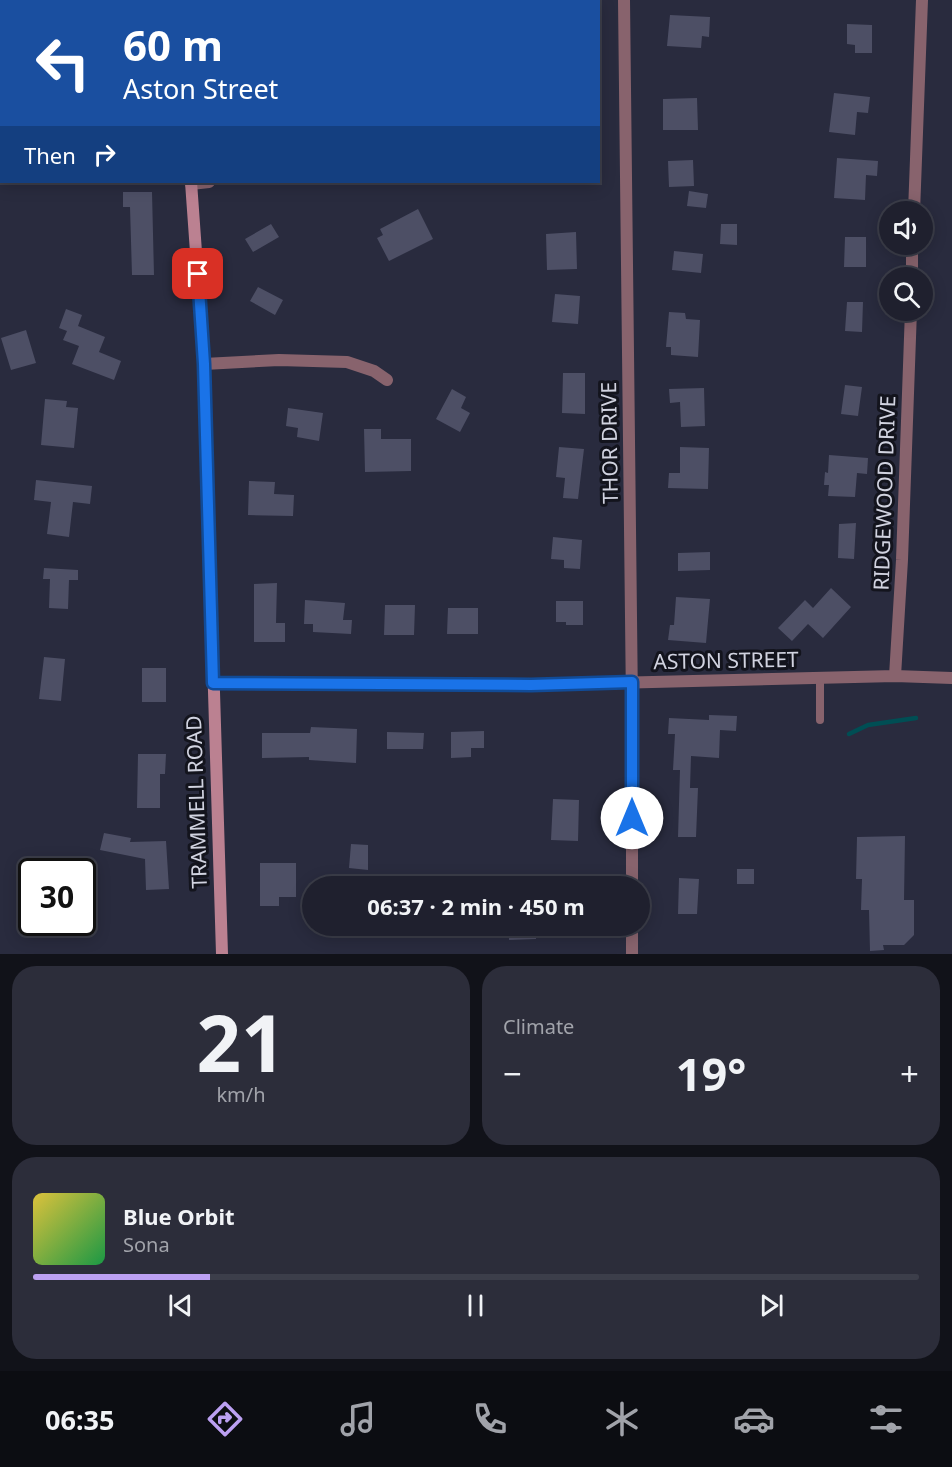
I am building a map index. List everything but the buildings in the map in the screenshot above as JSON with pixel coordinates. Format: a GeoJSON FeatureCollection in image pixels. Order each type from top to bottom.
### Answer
{"type":"FeatureCollection","features":[{"type":"Feature","properties":{"kind":"street","name":"THOR DRIVE"},"geometry":{"type":"LineString","coordinates":[[624,0],[632,876]]}},
{"type":"Feature","properties":{"kind":"street"},"geometry":{"type":"LineString","coordinates":[[914,201],[922,0]]}},
{"type":"Feature","properties":{"kind":"street","name":"TRAMMELL ROAD"},"geometry":{"type":"LineString","coordinates":[[191,183],[204,364],[222,954]]}},
{"type":"Feature","properties":{"kind":"street","name":"RIDGEWOOD DRIVE"},"geometry":{"type":"LineString","coordinates":[[895,676],[902,560],[911,321]]}},
{"type":"Feature","properties":{"kind":"street"},"geometry":{"type":"LineString","coordinates":[[204,364],[279,360],[347,362],[374,371],[387,380]]}},
{"type":"Feature","properties":{"kind":"street","name":"ASTON STREET"},"geometry":{"type":"LineString","coordinates":[[213,683],[531,685],[895,676],[952,678]]}},
{"type":"Feature","properties":{"kind":"street"},"geometry":{"type":"LineString","coordinates":[[632,936],[632,954]]}},
{"type":"Feature","properties":{"kind":"lane"},"geometry":{"type":"LineString","coordinates":[[820,679],[820,720]]}},
{"type":"Feature","properties":{"kind":"waterway"},"geometry":{"type":"LineString","coordinates":[[849,734],[868,725],[916,718]]}},
{"type":"Feature","properties":{"kind":"route"},"geometry":{"type":"LineString","coordinates":[[198,274],[204,364],[213,683],[531,685],[632,682],[632,818]]}}]}
